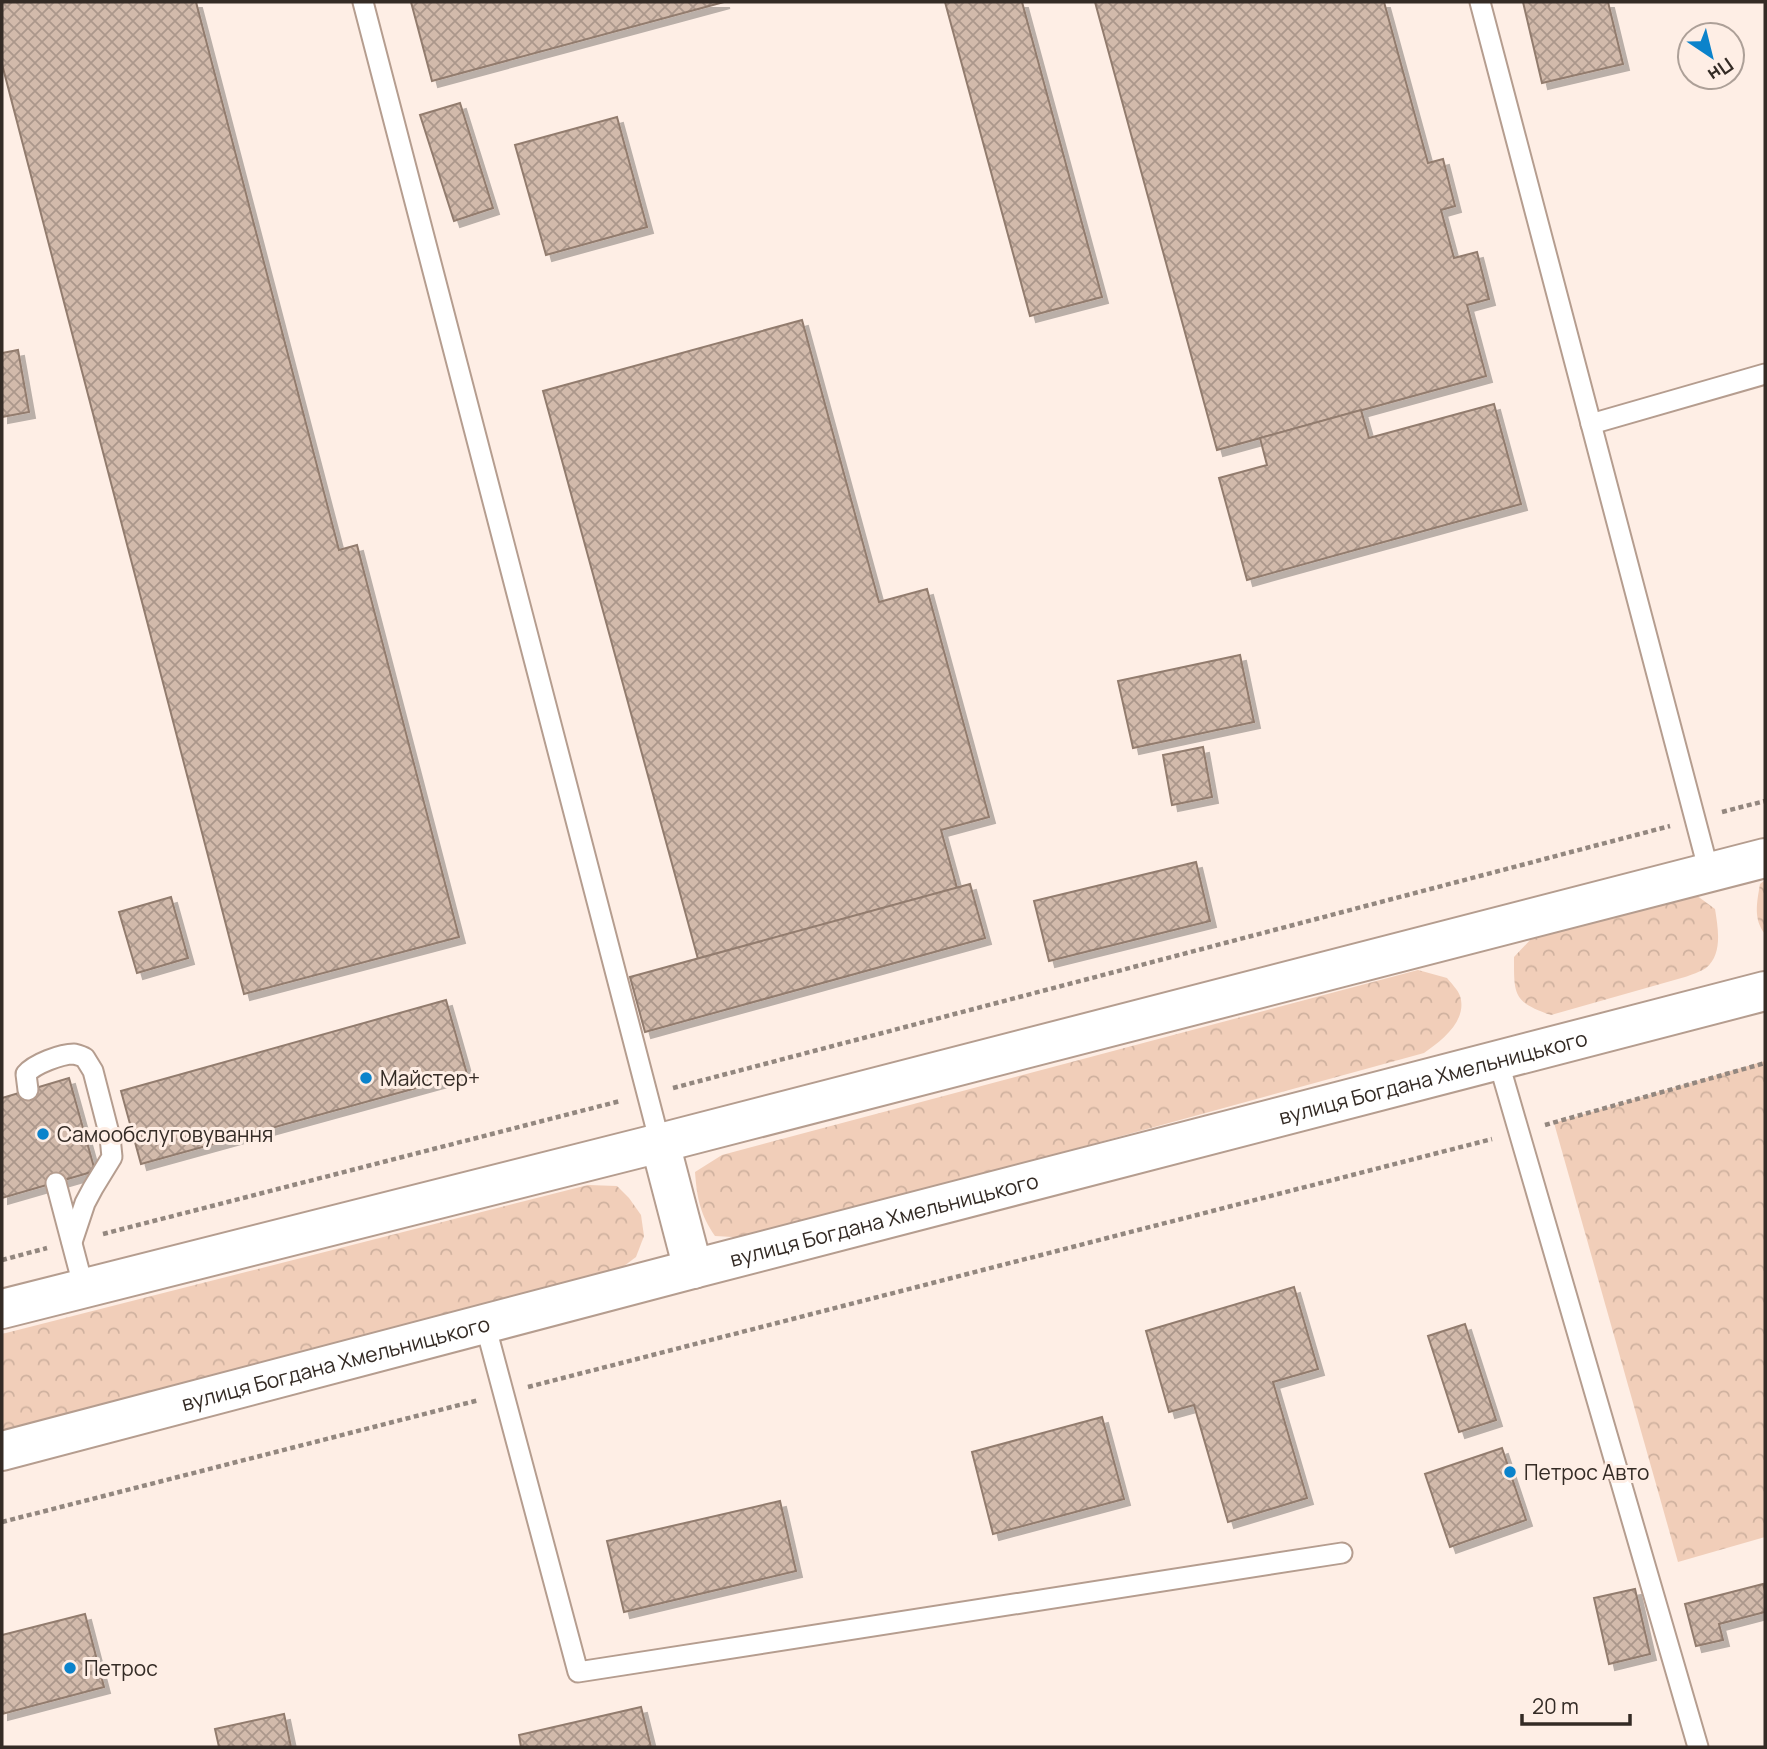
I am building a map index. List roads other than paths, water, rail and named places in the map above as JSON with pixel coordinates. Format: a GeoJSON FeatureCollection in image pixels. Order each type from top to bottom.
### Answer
{"type":"FeatureCollection","features":[{"type":"Feature","properties":{"kind":"street"},"geometry":{"type":"LineString","coordinates":[[2,1309],[660,1143],[1765,858]]}},
{"type":"Feature","properties":{"kind":"street","name":"вулиця Богдана Хмельницького"},"geometry":{"type":"LineString","coordinates":[[2,1451],[1765,991]]}},
{"type":"Feature","properties":{"kind":"street"},"geometry":{"type":"LineString","coordinates":[[660,1143],[693,1269]]}},
{"type":"Feature","properties":{"kind":"lane"},"geometry":{"type":"LineString","coordinates":[[363,2],[660,1143]]}},
{"type":"Feature","properties":{"kind":"lane"},"geometry":{"type":"LineString","coordinates":[[1480,2],[1709,872]]}},
{"type":"Feature","properties":{"kind":"lane"},"geometry":{"type":"LineString","coordinates":[[1591,424],[1765,374]]}},
{"type":"Feature","properties":{"kind":"lane"},"geometry":{"type":"LineString","coordinates":[[28,1090],[26,1074],[30,1069],[60,1057],[73,1054],[85,1058],[93,1071],[110,1137],[112,1157],[85,1203],[72,1242]]}},
{"type":"Feature","properties":{"kind":"lane"},"geometry":{"type":"LineString","coordinates":[[1498,1060],[1698,1747]]}},
{"type":"Feature","properties":{"kind":"lane"},"geometry":{"type":"LineString","coordinates":[[55,1183],[84,1289]]}},
{"type":"Feature","properties":{"kind":"lane"},"geometry":{"type":"LineString","coordinates":[[485,1324],[578,1672],[1342,1553]]}},
{"type":"Feature","properties":{"kind":"place","name":"Майстер+"},"geometry":{"type":"Point","coordinates":[366,1078]}},
{"type":"Feature","properties":{"kind":"place","name":"Самообслуговування"},"geometry":{"type":"Point","coordinates":[43,1134]}},
{"type":"Feature","properties":{"kind":"place","name":"Петрос Авто"},"geometry":{"type":"Point","coordinates":[1510,1472]}},
{"type":"Feature","properties":{"kind":"place","name":"Петрос"},"geometry":{"type":"Point","coordinates":[70,1668]}}]}
